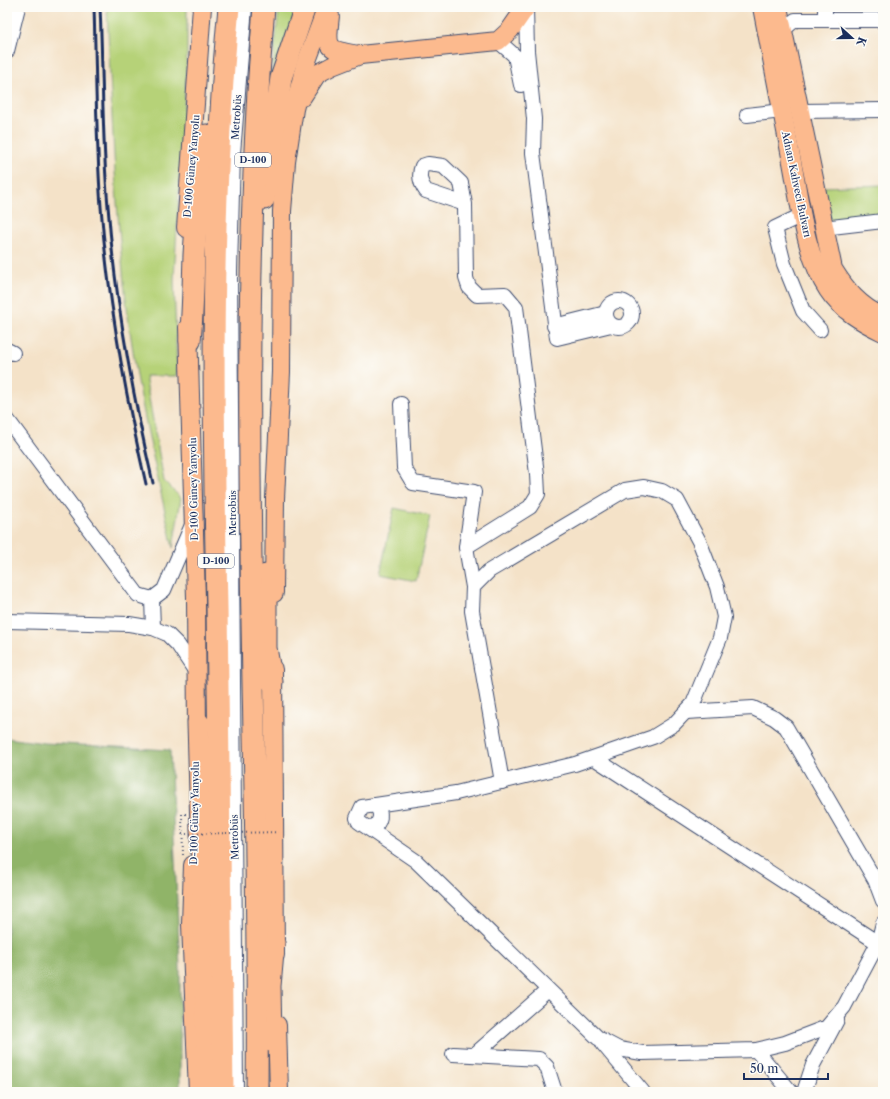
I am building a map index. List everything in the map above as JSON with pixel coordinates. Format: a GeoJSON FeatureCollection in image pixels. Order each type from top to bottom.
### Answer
{"type":"FeatureCollection","features":[{"type":"Feature","properties":{"kind":"highway","name":"D-100"},"geometry":{"type":"LineString","coordinates":[[223,1092],[221,824],[215,538],[214,330],[218,161],[229,7]]}},
{"type":"Feature","properties":{"kind":"highway","name":"D-100"},"geometry":{"type":"LineString","coordinates":[[257,1092],[249,314],[253,160],[264,7]]}},
{"type":"Feature","properties":{"kind":"highway"},"geometry":{"type":"LineString","coordinates":[[249,314],[280,85],[304,7]]}},
{"type":"Feature","properties":{"kind":"highway"},"geometry":{"type":"LineString","coordinates":[[190,341],[198,206],[211,88],[218,52],[227,30]]}},
{"type":"Feature","properties":{"kind":"highway"},"geometry":{"type":"LineString","coordinates":[[250,395],[259,432],[265,528],[266,648],[272,682]]}},
{"type":"Feature","properties":{"kind":"highway"},"geometry":{"type":"LineString","coordinates":[[198,722],[208,1048],[210,1066],[217,1092]]}},
{"type":"Feature","properties":{"kind":"highway"},"geometry":{"type":"LineString","coordinates":[[269,1092],[272,1004],[270,986],[274,942]]}},
{"type":"Feature","properties":{"kind":"main road"},"geometry":{"type":"LineString","coordinates":[[197,7],[200,44]]}},
{"type":"Feature","properties":{"kind":"main road","name":"D-100 Güney Yanyolu"},"geometry":{"type":"LineString","coordinates":[[198,1092],[191,924],[193,805],[198,722],[190,341],[184,289],[184,246],[202,7]]}},
{"type":"Feature","properties":{"kind":"main road"},"geometry":{"type":"LineString","coordinates":[[279,1092],[277,980],[274,942],[272,682],[275,499],[282,372],[282,211],[286,162],[294,109],[305,66],[327,7]]}},
{"type":"Feature","properties":{"kind":"main road"},"geometry":{"type":"LineString","coordinates":[[331,7],[328,37],[330,45],[336,52],[360,55],[498,41],[510,30],[526,7]]}},
{"type":"Feature","properties":{"kind":"main road","name":"Adnan Kahveci Bulvarı"},"geometry":{"type":"LineString","coordinates":[[762,7],[802,215],[819,275],[828,291],[839,304],[858,320],[883,332]]}},
{"type":"Feature","properties":{"kind":"main road","name":"Adnan Kahveci Bulvarı"},"geometry":{"type":"LineString","coordinates":[[778,7],[823,228],[833,269],[843,285],[864,307],[883,317]]}},
{"type":"Feature","properties":{"kind":"main road"},"geometry":{"type":"LineString","coordinates":[[294,109],[317,74],[332,66],[360,55]]}},
{"type":"Feature","properties":{"kind":"main road"},"geometry":{"type":"LineString","coordinates":[[858,320],[883,342]]}},
{"type":"Feature","properties":{"kind":"street"},"geometry":{"type":"LineString","coordinates":[[7,51],[18,7]]}},
{"type":"Feature","properties":{"kind":"street","name":"Metrobüs"},"geometry":{"type":"LineString","coordinates":[[236,1092],[230,271],[233,153],[245,7]]}},
{"type":"Feature","properties":{"kind":"street"},"geometry":{"type":"LineString","coordinates":[[526,7],[526,51],[534,119],[532,142]]}},
{"type":"Feature","properties":{"kind":"street"},"geometry":{"type":"LineString","coordinates":[[782,31],[795,20],[825,13],[883,20]]}},
{"type":"Feature","properties":{"kind":"street"},"geometry":{"type":"LineString","coordinates":[[498,41],[515,56],[520,73],[525,121],[532,142],[554,326],[557,338],[608,319]]}},
{"type":"Feature","properties":{"kind":"street"},"geometry":{"type":"LineString","coordinates":[[800,111],[883,110]]}},
{"type":"Feature","properties":{"kind":"street"},"geometry":{"type":"LineString","coordinates":[[747,115],[782,111]]}},
{"type":"Feature","properties":{"kind":"street"},"geometry":{"type":"LineString","coordinates":[[465,204],[466,278],[469,287],[477,295],[504,294],[516,307],[537,474],[538,494],[530,507],[466,547]]}},
{"type":"Feature","properties":{"kind":"street"},"geometry":{"type":"LineString","coordinates":[[802,215],[775,228],[784,264],[803,311],[820,330]]}},
{"type":"Feature","properties":{"kind":"street"},"geometry":{"type":"LineString","coordinates":[[823,228],[883,222]]}},
{"type":"Feature","properties":{"kind":"street"},"geometry":{"type":"LineString","coordinates":[[401,404],[404,468],[413,483],[474,492],[466,547],[473,587],[472,611],[502,782]]}},
{"type":"Feature","properties":{"kind":"street"},"geometry":{"type":"LineString","coordinates":[[7,419],[138,595],[152,600]]}},
{"type":"Feature","properties":{"kind":"street"},"geometry":{"type":"LineString","coordinates":[[473,587],[489,570],[625,490],[644,487],[662,491],[676,500],[700,543],[717,587],[724,617],[720,638],[693,704],[674,724],[653,737],[575,764],[456,793],[374,805],[379,809],[380,817],[379,822],[372,829],[416,861],[598,1038],[643,1092]]}},
{"type":"Feature","properties":{"kind":"street"},"geometry":{"type":"LineString","coordinates":[[152,600],[164,590],[193,522]]}},
{"type":"Feature","properties":{"kind":"street"},"geometry":{"type":"LineString","coordinates":[[152,600],[153,628]]}},
{"type":"Feature","properties":{"kind":"street"},"geometry":{"type":"LineString","coordinates":[[7,621],[129,624],[153,628],[166,634],[178,645],[196,672]]}},
{"type":"Feature","properties":{"kind":"street"},"geometry":{"type":"LineString","coordinates":[[686,712],[753,708],[774,718],[786,727],[875,880],[883,901]]}},
{"type":"Feature","properties":{"kind":"street"},"geometry":{"type":"LineString","coordinates":[[594,758],[878,943]]}},
{"type":"Feature","properties":{"kind":"street"},"geometry":{"type":"LineString","coordinates":[[804,1092],[813,1065],[878,943],[883,923]]}},
{"type":"Feature","properties":{"kind":"street"},"geometry":{"type":"LineString","coordinates":[[474,1055],[548,990]]}},
{"type":"Feature","properties":{"kind":"street"},"geometry":{"type":"LineString","coordinates":[[598,1038],[619,1049],[642,1053],[756,1050],[785,1043],[827,1027],[844,1007]]}},
{"type":"Feature","properties":{"kind":"street"},"geometry":{"type":"LineString","coordinates":[[756,1050],[791,1092]]}},
{"type":"Feature","properties":{"kind":"street"},"geometry":{"type":"LineString","coordinates":[[453,1054],[539,1059],[548,1067],[555,1092]]}},
{"type":"Feature","properties":{"kind":"path"},"geometry":{"type":"LineString","coordinates":[[182,814],[183,858]]}},
{"type":"Feature","properties":{"kind":"path"},"geometry":{"type":"LineString","coordinates":[[182,834],[282,832]]}},
{"type":"Feature","properties":{"kind":"green space"},"geometry":{"type":"Polygon","coordinates":[[[107,7],[187,7],[187,53],[174,279],[177,376],[145,376],[164,481],[181,498],[173,548],[143,408],[133,352],[124,285],[112,126],[107,7]]]}},
{"type":"Feature","properties":{"kind":"green space"},"geometry":{"type":"Polygon","coordinates":[[[279,7],[297,7],[271,80],[279,7]]]}},
{"type":"Feature","properties":{"kind":"green space"},"geometry":{"type":"Polygon","coordinates":[[[883,185],[883,217],[825,223],[821,187],[883,185]]]}},
{"type":"Feature","properties":{"kind":"green space"},"geometry":{"type":"Polygon","coordinates":[[[394,508],[430,516],[416,581],[380,574],[394,508]]]}},
{"type":"Feature","properties":{"kind":"green space"},"geometry":{"type":"Polygon","coordinates":[[[7,738],[45,743],[170,750],[180,968],[180,1092],[7,1092],[7,738]]]}},
{"type":"Feature","properties":{"kind":"railway"},"geometry":{"type":"LineString","coordinates":[[94,7],[98,157],[104,242],[118,346],[146,484]]}},
{"type":"Feature","properties":{"kind":"railway"},"geometry":{"type":"LineString","coordinates":[[100,7],[106,181],[111,241],[125,346],[153,483]]}}]}
